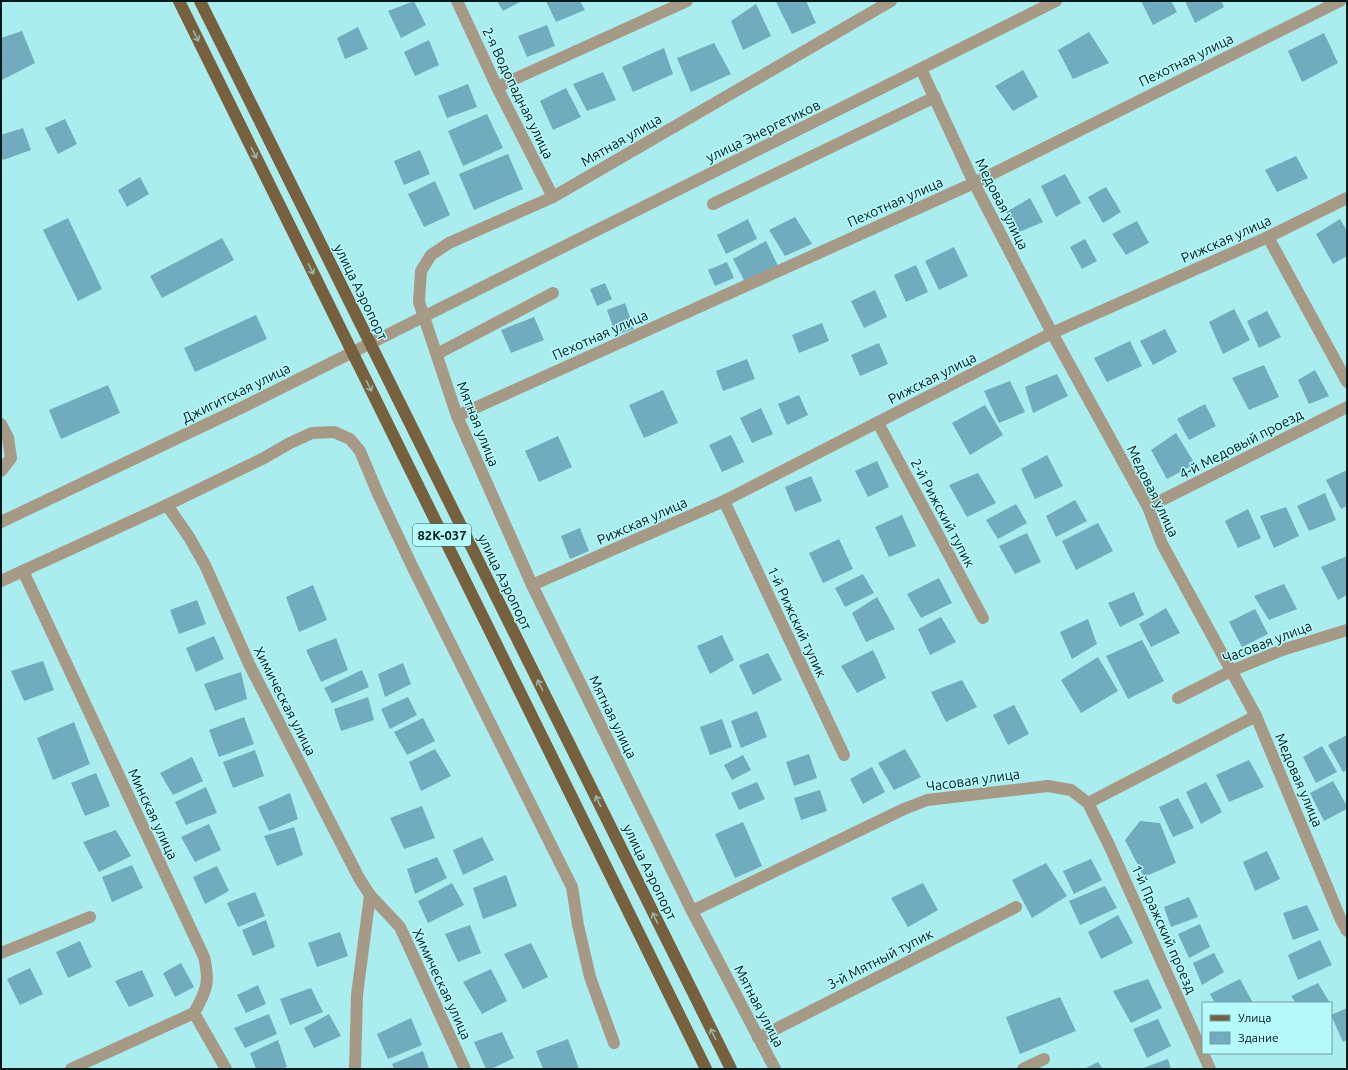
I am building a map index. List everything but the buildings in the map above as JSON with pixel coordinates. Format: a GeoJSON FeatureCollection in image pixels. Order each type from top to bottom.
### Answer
{"type":"FeatureCollection","features":[{"type":"Feature","properties":{"kind":"main road","name":"82К-037"},"geometry":{"type":"LineString","coordinates":[[179,1],[706,1069]]}},
{"type":"Feature","properties":{"kind":"main road","name":"улица Аэропорт"},"geometry":{"type":"LineString","coordinates":[[200,1],[731,1069]]}},
{"type":"Feature","properties":{"kind":"street","name":"2-я Водопадная улица"},"geometry":{"type":"LineString","coordinates":[[457,1],[497,87],[553,197]]}},
{"type":"Feature","properties":{"kind":"street"},"geometry":{"type":"LineString","coordinates":[[497,87],[687,1]]}},
{"type":"Feature","properties":{"kind":"street","name":"Мятная улица"},"geometry":{"type":"LineString","coordinates":[[775,1069],[692,910],[532,585],[457,416],[419,302],[421,271],[431,255],[449,243],[553,197],[891,1]]}},
{"type":"Feature","properties":{"kind":"street","name":"улица Энергетиков"},"geometry":{"type":"LineString","coordinates":[[483,287],[1056,1]]}},
{"type":"Feature","properties":{"kind":"street","name":"Пехотная улица"},"geometry":{"type":"LineString","coordinates":[[457,416],[974,183],[1340,1]]}},
{"type":"Feature","properties":{"kind":"street","name":"Медовая улица"},"geometry":{"type":"LineString","coordinates":[[922,69],[974,183],[1052,333],[1148,507],[1162,544],[1256,716],[1345,923]]}},
{"type":"Feature","properties":{"kind":"street"},"geometry":{"type":"LineString","coordinates":[[713,204],[935,97]]}},
{"type":"Feature","properties":{"kind":"street","name":"Рижская улица"},"geometry":{"type":"LineString","coordinates":[[532,585],[724,502],[1052,333],[1268,237],[1347,198]]}},
{"type":"Feature","properties":{"kind":"street"},"geometry":{"type":"LineString","coordinates":[[1268,237],[1347,382]]}},
{"type":"Feature","properties":{"kind":"street","name":"Джигитская улица"},"geometry":{"type":"LineString","coordinates":[[1,522],[245,406],[483,287]]}},
{"type":"Feature","properties":{"kind":"street"},"geometry":{"type":"LineString","coordinates":[[437,354],[553,293]]}},
{"type":"Feature","properties":{"kind":"street","name":"4-й Медовый проезд"},"geometry":{"type":"LineString","coordinates":[[1148,507],[1347,407]]}},
{"type":"Feature","properties":{"kind":"street","name":"2-й Рижский тупик"},"geometry":{"type":"LineString","coordinates":[[878,423],[983,618]]}},
{"type":"Feature","properties":{"kind":"street"},"geometry":{"type":"LineString","coordinates":[[1,424],[8,438],[11,458],[1,471]]}},
{"type":"Feature","properties":{"kind":"street"},"geometry":{"type":"LineString","coordinates":[[1,581],[167,505],[312,433],[334,432],[350,439],[360,451],[378,494],[413,568],[572,887],[578,925],[590,977],[614,1043]]}},
{"type":"Feature","properties":{"kind":"street","name":"1-й Рижский тупик"},"geometry":{"type":"LineString","coordinates":[[724,502],[844,755]]}},
{"type":"Feature","properties":{"kind":"street","name":"Химическая улица"},"geometry":{"type":"LineString","coordinates":[[167,505],[189,537],[205,565],[249,664],[359,878],[370,895],[400,928],[465,1069]]}},
{"type":"Feature","properties":{"kind":"street","name":"Минская улица"},"geometry":{"type":"LineString","coordinates":[[24,571],[204,957],[208,975],[204,996],[194,1013]]}},
{"type":"Feature","properties":{"kind":"street","name":"Часовая улица"},"geometry":{"type":"LineString","coordinates":[[1178,698],[1231,671],[1282,650],[1347,630]]}},
{"type":"Feature","properties":{"kind":"street"},"geometry":{"type":"LineString","coordinates":[[1088,803],[1256,716]]}},
{"type":"Feature","properties":{"kind":"street","name":"Часовая улица"},"geometry":{"type":"LineString","coordinates":[[692,910],[904,809],[927,800],[1048,786],[1071,790],[1088,803]]}},
{"type":"Feature","properties":{"kind":"street","name":"1-й Пражский проезд"},"geometry":{"type":"LineString","coordinates":[[1088,803],[1109,845],[1202,1051]]}},
{"type":"Feature","properties":{"kind":"street"},"geometry":{"type":"LineString","coordinates":[[355,1069],[357,994],[370,895]]}},
{"type":"Feature","properties":{"kind":"street","name":"3-й Мятный тупик"},"geometry":{"type":"LineString","coordinates":[[758,1038],[1016,907]]}},
{"type":"Feature","properties":{"kind":"street"},"geometry":{"type":"LineString","coordinates":[[1,953],[90,917]]}},
{"type":"Feature","properties":{"kind":"street"},"geometry":{"type":"LineString","coordinates":[[71,1069],[194,1013],[226,1069]]}},
{"type":"Feature","properties":{"kind":"street","name":"1-й Пражский проезд"},"geometry":{"type":"LineString","coordinates":[[1203,1054],[1210,1069]]}},
{"type":"Feature","properties":{"kind":"street"},"geometry":{"type":"LineString","coordinates":[[1023,1069],[1044,1059]]}}]}
